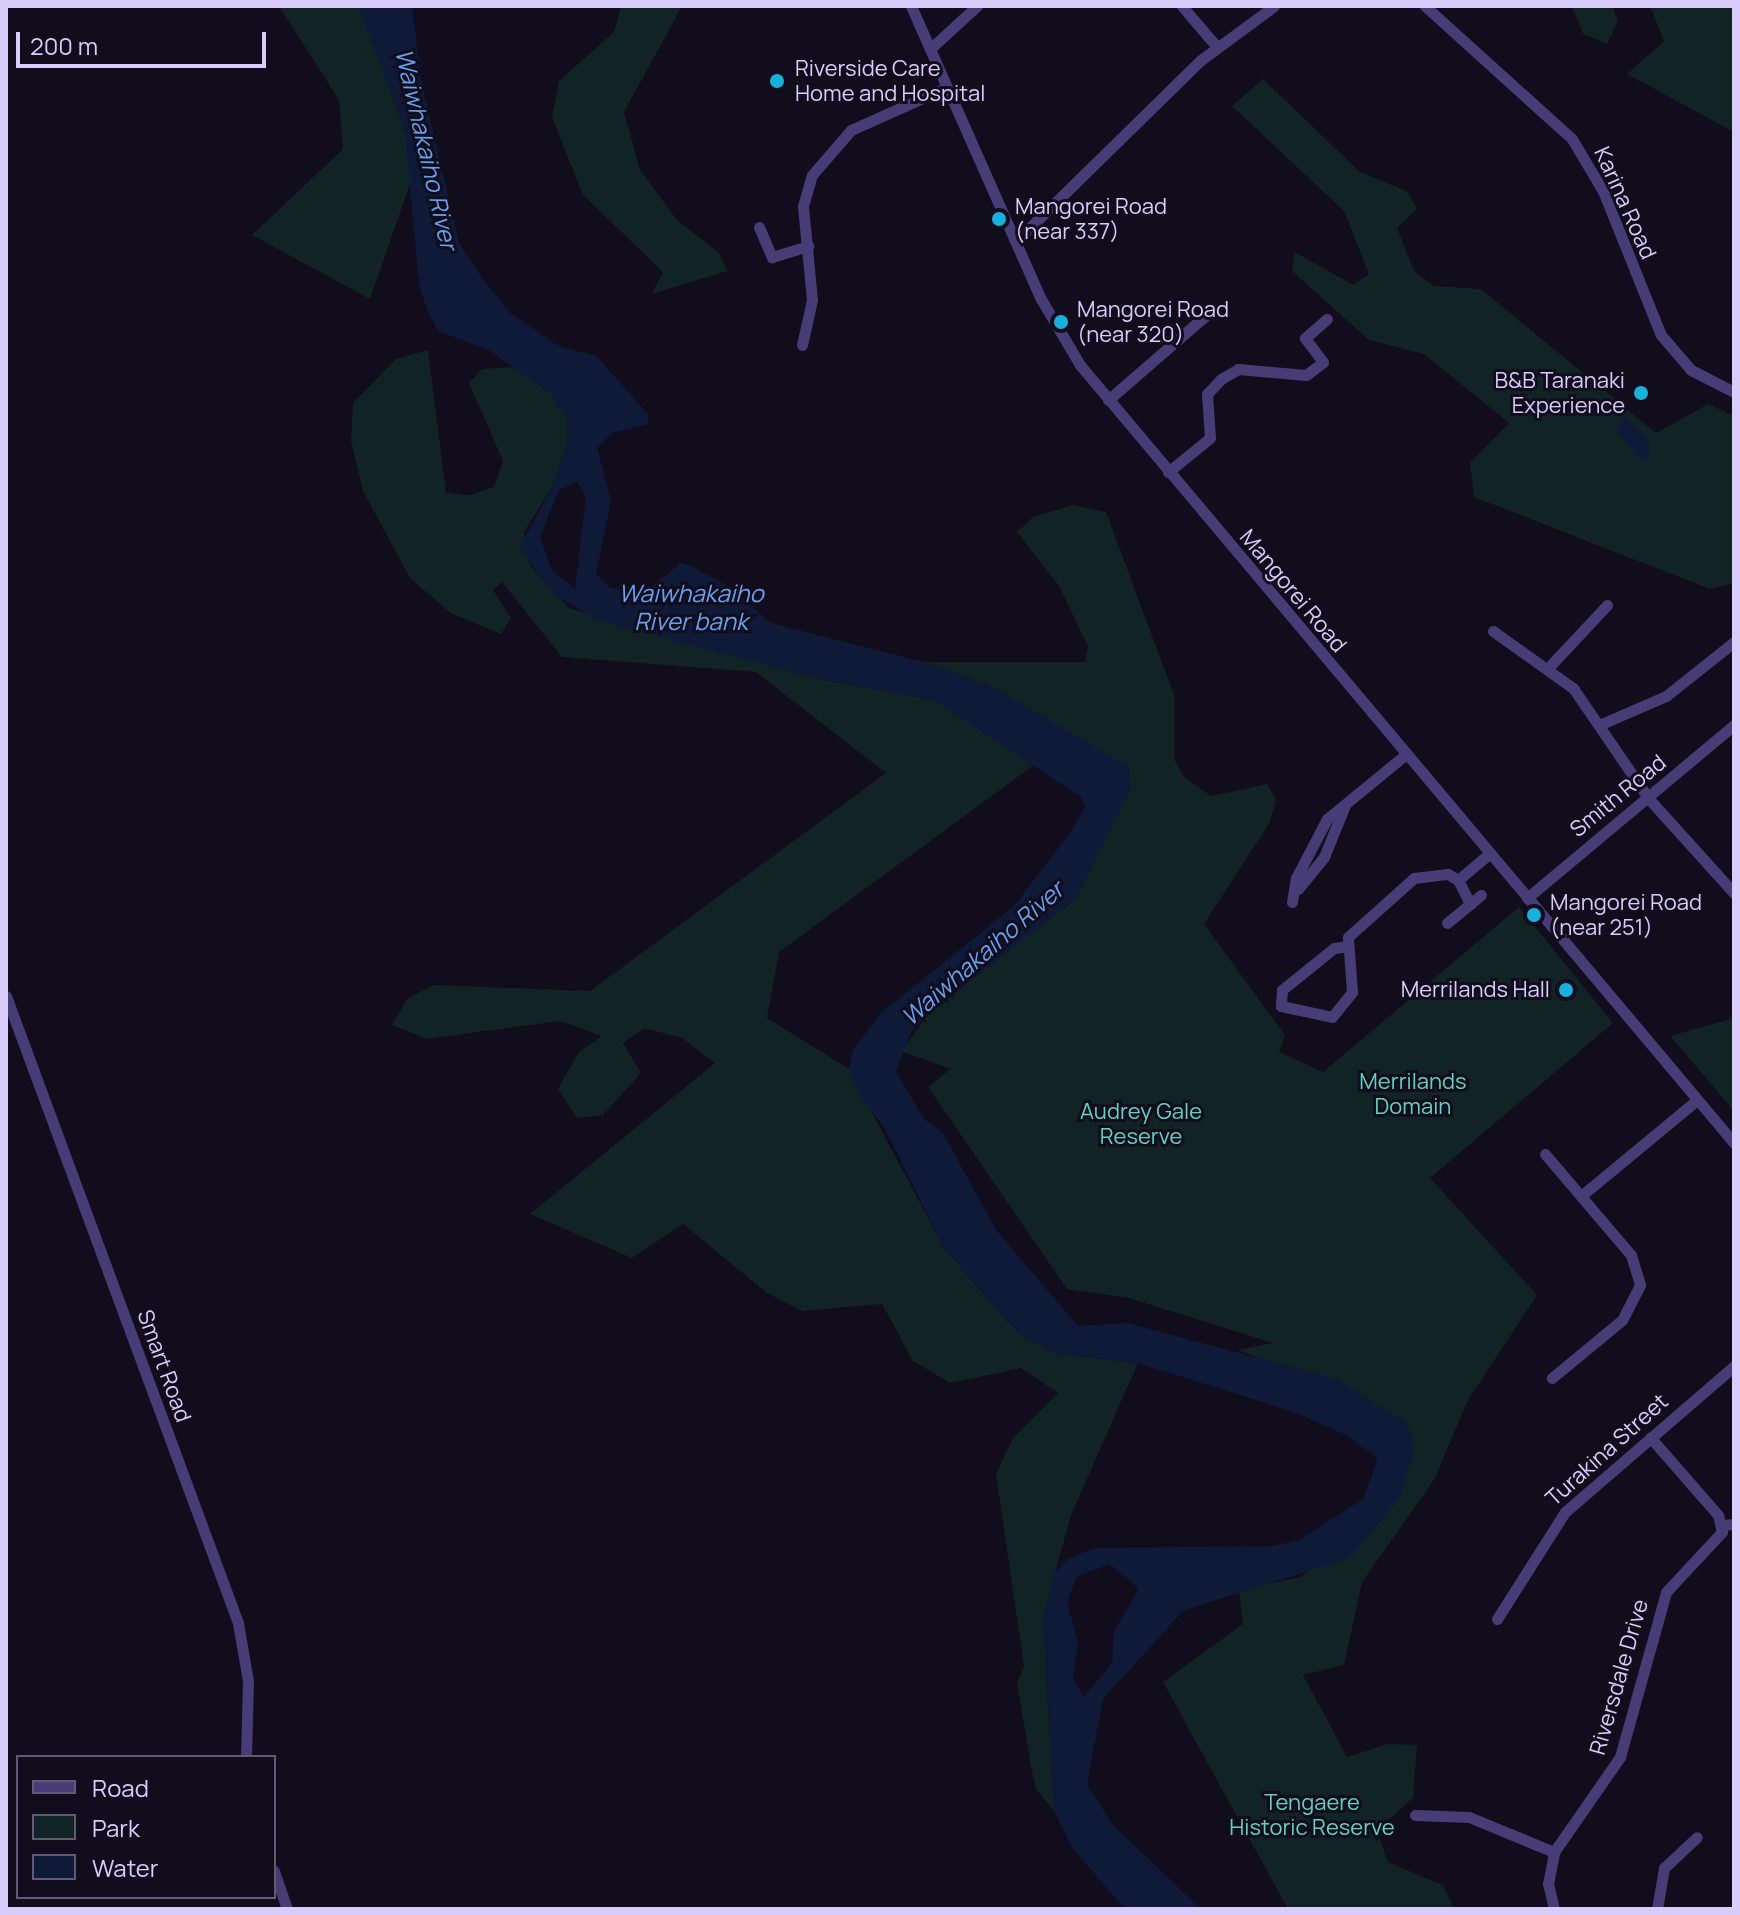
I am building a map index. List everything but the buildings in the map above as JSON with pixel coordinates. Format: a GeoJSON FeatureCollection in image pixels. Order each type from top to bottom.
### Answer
{"type":"FeatureCollection","features":[{"type":"Feature","properties":{"kind":"street","name":"Mangorei Road"},"geometry":{"type":"LineString","coordinates":[[911,6],[1054,324],[1108,400],[1734,1143]]}},
{"type":"Feature","properties":{"kind":"street"},"geometry":{"type":"LineString","coordinates":[[930,49],[977,6]]}},
{"type":"Feature","properties":{"kind":"street"},"geometry":{"type":"LineString","coordinates":[[1182,6],[1217,47]]}},
{"type":"Feature","properties":{"kind":"street"},"geometry":{"type":"LineString","coordinates":[[1016,241],[1217,47],[1274,6]]}},
{"type":"Feature","properties":{"kind":"street","name":"Karina Road"},"geometry":{"type":"LineString","coordinates":[[1425,6],[1572,139],[1603,191],[1661,335],[1691,370],[1734,392]]}},
{"type":"Feature","properties":{"kind":"street"},"geometry":{"type":"LineString","coordinates":[[802,345],[812,300],[804,194],[840,140],[947,87]]}},
{"type":"Feature","properties":{"kind":"street"},"geometry":{"type":"LineString","coordinates":[[759,227],[772,257],[808,252]]}},
{"type":"Feature","properties":{"kind":"street"},"geometry":{"type":"LineString","coordinates":[[1108,400],[1213,309]]}},
{"type":"Feature","properties":{"kind":"street"},"geometry":{"type":"LineString","coordinates":[[1168,472],[1210,438],[1207,394],[1221,379],[1238,369],[1306,375],[1323,362],[1305,338],[1327,319]]}},
{"type":"Feature","properties":{"kind":"street"},"geometry":{"type":"LineString","coordinates":[[1549,667],[1607,605]]}},
{"type":"Feature","properties":{"kind":"street"},"geometry":{"type":"LineString","coordinates":[[1493,631],[1549,667],[1599,725],[1649,799],[1734,893]]}},
{"type":"Feature","properties":{"kind":"street"},"geometry":{"type":"LineString","coordinates":[[1599,725],[1666,696],[1734,642]]}},
{"type":"Feature","properties":{"kind":"street","name":"Smith Road"},"geometry":{"type":"LineString","coordinates":[[1527,898],[1734,725]]}},
{"type":"Feature","properties":{"kind":"street"},"geometry":{"type":"LineString","coordinates":[[1292,902],[1298,889],[1324,857],[1345,805],[1405,755]]}},
{"type":"Feature","properties":{"kind":"street"},"geometry":{"type":"LineString","coordinates":[[1458,880],[1489,854]]}},
{"type":"Feature","properties":{"kind":"street"},"geometry":{"type":"LineString","coordinates":[[1348,946],[1334,948],[1282,990],[1279,1002],[1285,1010],[1332,1017],[1348,1002],[1348,946],[1348,937],[1423,873],[1458,880]]}},
{"type":"Feature","properties":{"kind":"street"},"geometry":{"type":"LineString","coordinates":[[1458,880],[1470,904]]}},
{"type":"Feature","properties":{"kind":"street"},"geometry":{"type":"LineString","coordinates":[[1447,923],[1481,895]]}},
{"type":"Feature","properties":{"kind":"street","name":"Smart Road"},"geometry":{"type":"LineString","coordinates":[[6,996],[238,1623],[248,1681],[246,1755]]}},
{"type":"Feature","properties":{"kind":"street"},"geometry":{"type":"LineString","coordinates":[[1581,1196],[1696,1101]]}},
{"type":"Feature","properties":{"kind":"street"},"geometry":{"type":"LineString","coordinates":[[1545,1154],[1631,1255],[1640,1285],[1622,1320],[1552,1378]]}},
{"type":"Feature","properties":{"kind":"street","name":"Turakina Street"},"geometry":{"type":"LineString","coordinates":[[1497,1619],[1554,1524],[1734,1366]]}},
{"type":"Feature","properties":{"kind":"street","name":"Riversdale Drive"},"geometry":{"type":"LineString","coordinates":[[1554,1909],[1548,1884],[1554,1852],[1620,1757],[1666,1592],[1714,1546],[1728,1524],[1650,1437]]}},
{"type":"Feature","properties":{"kind":"street"},"geometry":{"type":"LineString","coordinates":[[1415,1815],[1469,1817],[1554,1852]]}},
{"type":"Feature","properties":{"kind":"street"},"geometry":{"type":"LineString","coordinates":[[1657,1909],[1664,1868],[1697,1837]]}},
{"type":"Feature","properties":{"kind":"street"},"geometry":{"type":"LineString","coordinates":[[276,1877],[287,1909]]}},
{"type":"Feature","properties":{"kind":"green space"},"geometry":{"type":"Polygon","coordinates":[[[279,6],[359,6],[405,131],[413,175],[370,299],[252,235],[343,149],[339,100],[279,6]]]}},
{"type":"Feature","properties":{"kind":"green space"},"geometry":{"type":"Polygon","coordinates":[[[621,6],[681,8],[624,112],[640,170],[677,220],[719,253],[727,271],[652,294],[663,272],[583,195],[552,117],[559,81],[614,32],[621,6]]]}},
{"type":"Feature","properties":{"kind":"green space"},"geometry":{"type":"Polygon","coordinates":[[[1572,6],[1612,6],[1618,21],[1607,44],[1583,34],[1572,6]]]}},
{"type":"Feature","properties":{"kind":"green space"},"geometry":{"type":"Polygon","coordinates":[[[1650,6],[1734,6],[1734,132],[1627,74],[1664,41],[1650,6]]]}},
{"type":"Feature","properties":{"kind":"green space"},"geometry":{"type":"Polygon","coordinates":[[[1263,79],[1360,172],[1406,191],[1417,208],[1397,228],[1414,271],[1434,286],[1481,289],[1656,433],[1708,404],[1734,416],[1734,583],[1710,589],[1474,497],[1470,463],[1509,423],[1424,354],[1369,340],[1292,271],[1295,252],[1353,285],[1369,274],[1344,211],[1232,106],[1263,79]]]}},
{"type":"Feature","properties":{"kind":"green space"},"geometry":{"type":"Polygon","coordinates":[[[428,350],[446,493],[470,495],[494,487],[503,461],[469,383],[482,369],[515,367],[552,394],[567,420],[568,441],[554,484],[524,532],[530,565],[569,608],[823,680],[934,700],[1034,765],[779,952],[767,1018],[849,1069],[944,1248],[1018,1333],[1059,1354],[1138,1363],[1071,1515],[1043,1617],[1054,1811],[1036,1789],[1031,1766],[1017,1684],[1024,1666],[996,1474],[1013,1438],[1058,1393],[1021,1368],[950,1383],[913,1361],[882,1304],[802,1311],[767,1293],[683,1224],[632,1258],[530,1214],[715,1063],[682,1038],[644,1028],[623,1043],[641,1073],[603,1115],[577,1118],[558,1089],[579,1052],[602,1036],[560,1021],[426,1039],[392,1025],[408,998],[434,985],[590,991],[886,773],[756,672],[562,657],[502,582],[493,590],[511,618],[501,634],[452,614],[410,578],[363,491],[351,441],[353,403],[396,359],[428,350]]]}},
{"type":"Feature","properties":{"kind":"green space"},"geometry":{"type":"Polygon","coordinates":[[[1073,505],[1106,512],[1174,695],[1174,759],[1183,776],[1211,796],[1267,784],[1276,800],[1270,822],[1204,924],[1285,1035],[1279,1052],[1323,1072],[1519,907],[1613,1023],[1430,1178],[1537,1295],[1467,1402],[1434,1480],[1362,1582],[1344,1665],[1303,1675],[1347,1757],[1388,1744],[1417,1745],[1413,1798],[1379,1828],[1379,1837],[1388,1862],[1443,1885],[1454,1909],[1288,1909],[1163,1682],[1243,1624],[1239,1590],[1301,1577],[1401,1496],[1337,1379],[1288,1370],[1238,1350],[1273,1343],[1129,1298],[1067,1289],[928,1087],[951,1069],[901,1051],[931,1011],[1074,900],[1131,787],[993,687],[923,662],[1085,662],[1088,646],[1059,586],[1017,532],[1033,517],[1073,505]]]}},
{"type":"Feature","properties":{"kind":"green space"},"geometry":{"type":"Polygon","coordinates":[[[1734,1018],[1734,1111],[1670,1036],[1734,1018]]]}},
{"type":"Feature","properties":{"kind":"water","name":"Waiwhakaiho River bank"},"geometry":{"type":"Polygon","coordinates":[[[359,6],[412,6],[421,79],[459,243],[484,281],[510,313],[559,346],[596,356],[648,414],[648,424],[612,433],[597,448],[611,501],[596,574],[609,587],[644,592],[681,563],[693,567],[731,588],[771,623],[923,662],[993,687],[1129,767],[1131,787],[1074,900],[931,1011],[910,1034],[896,1072],[924,1119],[943,1133],[996,1230],[1078,1326],[1127,1323],[1337,1379],[1406,1422],[1415,1447],[1401,1496],[1350,1558],[1184,1610],[1103,1699],[1087,1785],[1113,1825],[1201,1909],[1125,1909],[1073,1849],[1054,1811],[1043,1617],[1053,1575],[1069,1558],[1095,1548],[1273,1546],[1300,1540],[1363,1499],[1378,1458],[1344,1434],[1294,1412],[1138,1363],[1059,1354],[1018,1333],[944,1248],[884,1127],[858,1093],[849,1069],[853,1050],[881,1013],[1014,906],[1072,830],[1085,807],[1081,797],[934,700],[823,680],[599,621],[552,593],[520,547],[554,484],[568,441],[567,420],[551,394],[487,349],[438,331],[419,285],[405,131],[359,6]],[[577,482],[559,490],[540,537],[552,570],[575,589],[586,497],[577,482]],[[1110,1564],[1077,1576],[1067,1602],[1078,1643],[1073,1678],[1084,1697],[1112,1663],[1114,1632],[1139,1589],[1110,1564]]]}},
{"type":"Feature","properties":{"kind":"water"},"geometry":{"type":"Polygon","coordinates":[[[1624,417],[1648,437],[1649,457],[1639,459],[1616,429],[1624,417]]]}},
{"type":"Feature","properties":{"kind":"place","name":"Riverside Care Home and Hospital"},"geometry":{"type":"Point","coordinates":[777,81]}},
{"type":"Feature","properties":{"kind":"place","name":"Mangorei Road (near 337)"},"geometry":{"type":"Point","coordinates":[999,219]}},
{"type":"Feature","properties":{"kind":"place","name":"Mangorei Road (near 320)"},"geometry":{"type":"Point","coordinates":[1061,322]}},
{"type":"Feature","properties":{"kind":"place","name":"B&B Taranaki Experience"},"geometry":{"type":"Point","coordinates":[1641,393]}},
{"type":"Feature","properties":{"kind":"place","name":"Mangorei Road (near 251)"},"geometry":{"type":"Point","coordinates":[1534,915]}},
{"type":"Feature","properties":{"kind":"place","name":"Merrilands Hall"},"geometry":{"type":"Point","coordinates":[1566,990]}},
{"type":"Feature","properties":{"kind":"water label","name":"Waiwhakaiho River"},"geometry":{"type":"Point","coordinates":[427,149]}},
{"type":"Feature","properties":{"kind":"water label","name":"Waiwhakaiho River"},"geometry":{"type":"Point","coordinates":[982,953]}},
{"type":"Feature","properties":{"kind":"park label","name":"Merrilands Domain"},"geometry":{"type":"Point","coordinates":[1413,1094]}},
{"type":"Feature","properties":{"kind":"park label","name":"Audrey Gale Reserve"},"geometry":{"type":"Point","coordinates":[1141,1124]}},
{"type":"Feature","properties":{"kind":"park label","name":"Tengaere Historic Reserve"},"geometry":{"type":"Point","coordinates":[1312,1814]}}]}
